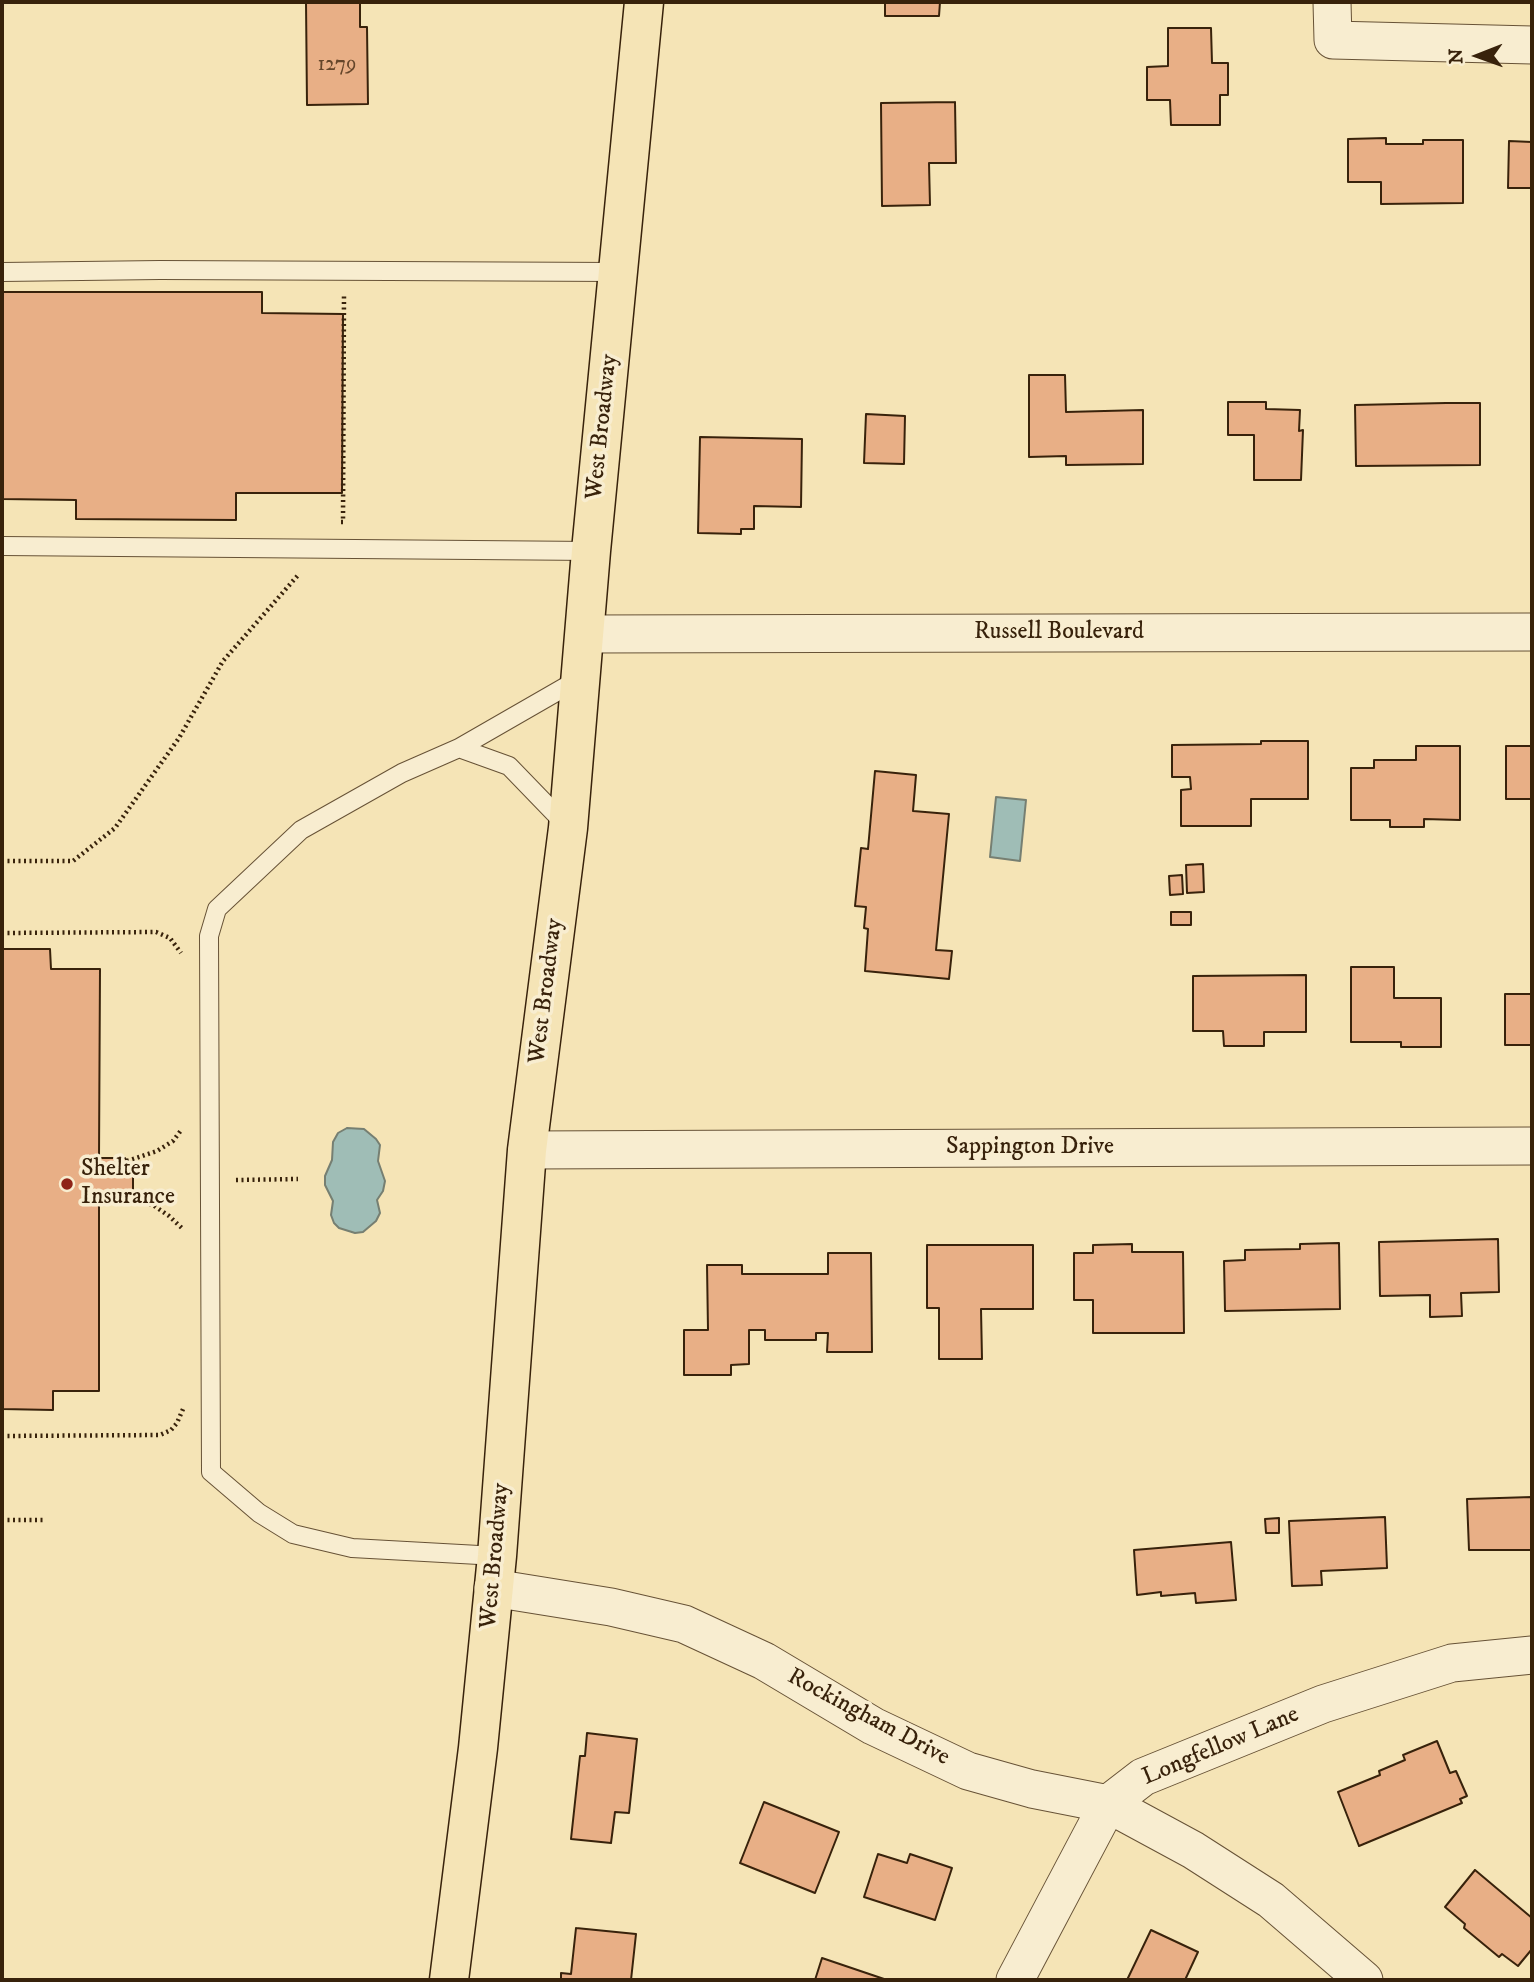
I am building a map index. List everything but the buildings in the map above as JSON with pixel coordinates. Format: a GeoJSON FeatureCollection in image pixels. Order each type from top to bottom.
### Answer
{"type":"FeatureCollection","features":[{"type":"Feature","properties":{"kind":"main road","name":"West Broadway"},"geometry":{"type":"LineString","coordinates":[[449,1980],[478,1748],[495,1572],[527,1150],[568,828],[591,551],[644,2]]}},
{"type":"Feature","properties":{"kind":"street"},"geometry":{"type":"LineString","coordinates":[[1332,2],[1333,40],[1532,45]]}},
{"type":"Feature","properties":{"kind":"street","name":"Russell Boulevard"},"geometry":{"type":"LineString","coordinates":[[585,634],[1532,632]]}},
{"type":"Feature","properties":{"kind":"street","name":"Sappington Drive"},"geometry":{"type":"LineString","coordinates":[[527,1150],[1532,1146]]}},
{"type":"Feature","properties":{"kind":"street","name":"Rockingham Drive"},"geometry":{"type":"LineString","coordinates":[[495,1572],[611,1607],[684,1624],[764,1661],[873,1726],[968,1771],[1031,1789],[1108,1804],[1193,1850],[1271,1900],[1364,1980]]}},
{"type":"Feature","properties":{"kind":"street","name":"Longfellow Lane"},"geometry":{"type":"LineString","coordinates":[[1015,1980],[1108,1804],[1143,1777],[1323,1704],[1452,1663],[1532,1655]]}},
{"type":"Feature","properties":{"kind":"lane"},"geometry":{"type":"LineString","coordinates":[[2,272],[618,272]]}},
{"type":"Feature","properties":{"kind":"lane"},"geometry":{"type":"LineString","coordinates":[[2,546],[591,551]]}},
{"type":"Feature","properties":{"kind":"lane"},"geometry":{"type":"LineString","coordinates":[[495,1572],[352,1548],[293,1534],[258,1513],[211,1472],[209,936],[217,909],[301,830],[402,773],[460,748],[580,678]]}},
{"type":"Feature","properties":{"kind":"lane"},"geometry":{"type":"LineString","coordinates":[[460,748],[509,766],[568,828]]}},
{"type":"Feature","properties":{"kind":"path"},"geometry":{"type":"LineString","coordinates":[[329,523],[343,522],[344,293]]}},
{"type":"Feature","properties":{"kind":"path"},"geometry":{"type":"LineString","coordinates":[[2,861],[73,861],[115,828],[179,738],[223,661],[301,572]]}},
{"type":"Feature","properties":{"kind":"path"},"geometry":{"type":"LineString","coordinates":[[2,933],[156,932],[170,938],[180,948],[184,959]]}},
{"type":"Feature","properties":{"kind":"path"},"geometry":{"type":"LineString","coordinates":[[127,1161],[157,1151],[173,1142],[184,1127]]}},
{"type":"Feature","properties":{"kind":"path"},"geometry":{"type":"LineString","coordinates":[[210,1180],[298,1179]]}},
{"type":"Feature","properties":{"kind":"path"},"geometry":{"type":"LineString","coordinates":[[128,1198],[153,1205],[184,1231]]}},
{"type":"Feature","properties":{"kind":"path"},"geometry":{"type":"LineString","coordinates":[[2,1436],[160,1435],[171,1430],[177,1423],[184,1406]]}},
{"type":"Feature","properties":{"kind":"path"},"geometry":{"type":"LineString","coordinates":[[2,1520],[45,1520]]}},
{"type":"Feature","properties":{"kind":"water"},"geometry":{"type":"Polygon","coordinates":[[[996,797],[1026,800],[1020,861],[990,857],[996,797]]]}},
{"type":"Feature","properties":{"kind":"water"},"geometry":{"type":"Polygon","coordinates":[[[347,1128],[364,1129],[376,1139],[380,1145],[378,1161],[385,1181],[377,1200],[380,1213],[376,1221],[363,1232],[355,1233],[339,1228],[334,1223],[331,1215],[333,1201],[325,1185],[325,1176],[332,1160],[333,1142],[338,1133],[347,1128]]]}},
{"type":"Feature","properties":{"kind":"place","name":"Shelter Insurance"},"geometry":{"type":"Point","coordinates":[67,1184]}}]}
